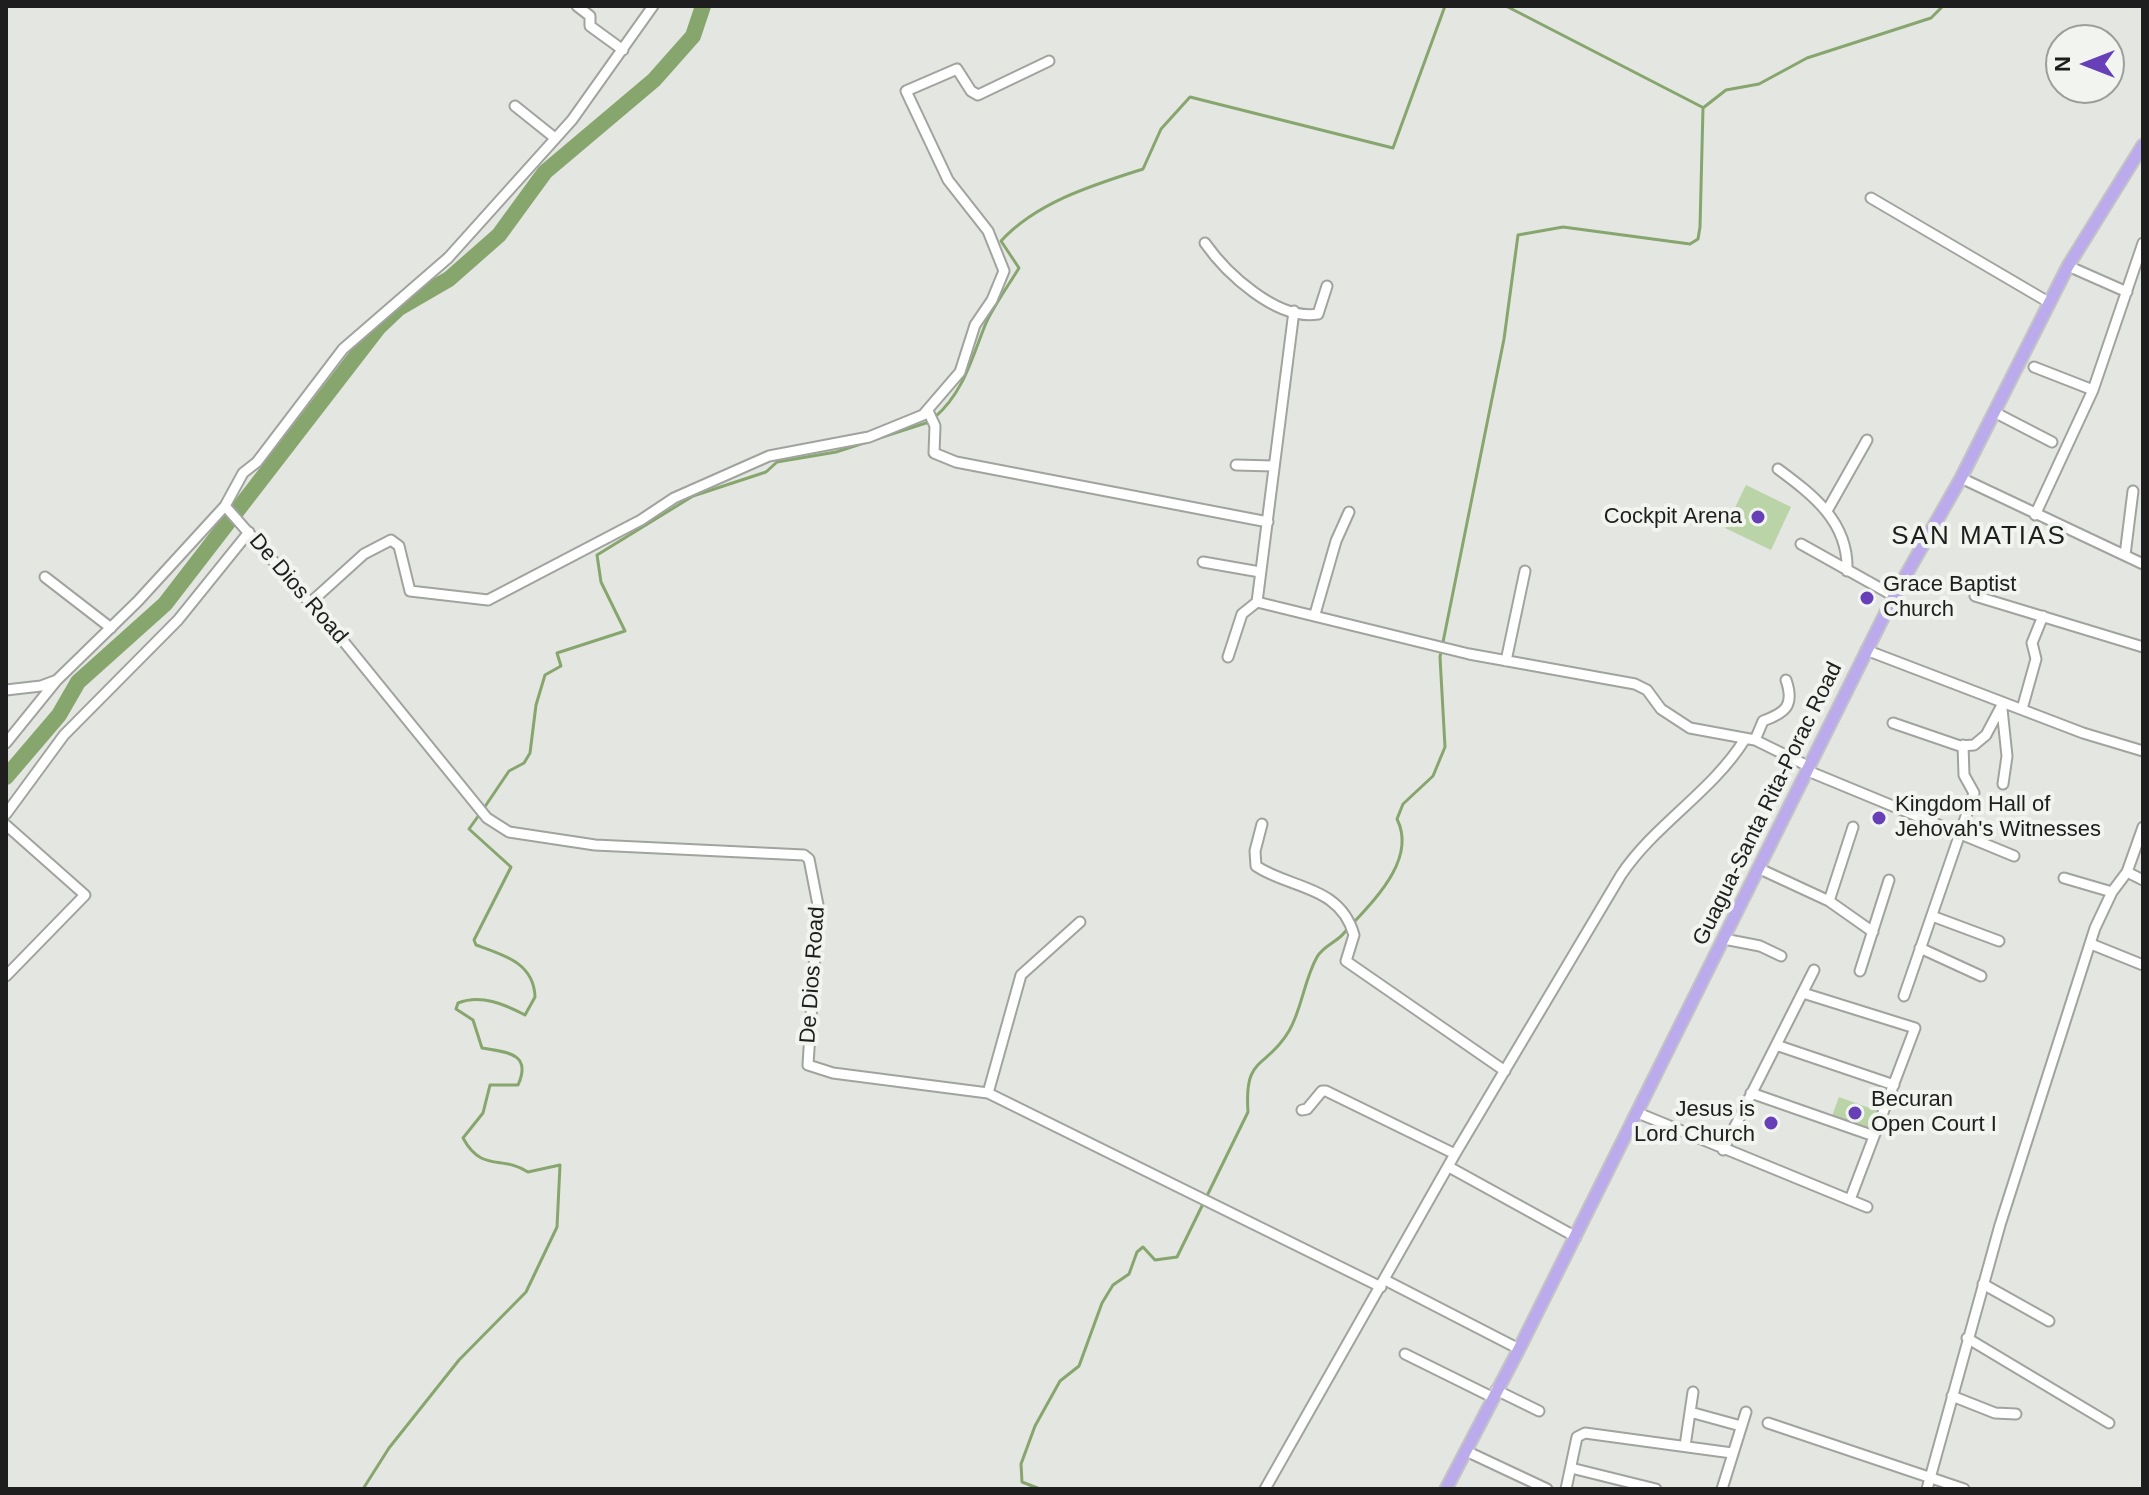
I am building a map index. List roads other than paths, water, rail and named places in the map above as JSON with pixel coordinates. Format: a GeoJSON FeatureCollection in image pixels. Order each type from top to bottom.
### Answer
{"type":"FeatureCollection","features":[{"type":"Feature","properties":{"kind":"main road","name":"Guagua-Santa Rita-Porac Road"},"geometry":{"type":"LineString","coordinates":[[1446,1489],[1576,1237],[1894,596],[1961,478],[2068,266],[2137,163],[2143,145]]}},
{"type":"Feature","properties":{"kind":"street"},"geometry":{"type":"LineString","coordinates":[[577,6],[590,16],[590,26],[623,50]]}},
{"type":"Feature","properties":{"kind":"street"},"geometry":{"type":"LineString","coordinates":[[6,743],[57,680],[227,508],[243,473],[257,462],[343,349],[448,258],[555,138],[653,6]]}},
{"type":"Feature","properties":{"kind":"street"},"geometry":{"type":"LineString","coordinates":[[311,602],[364,554],[391,540],[399,546],[410,591],[488,600],[641,520],[674,498],[769,456],[869,437],[929,413],[960,372],[975,325],[992,300],[1004,271],[988,231],[948,180],[906,91],[957,69],[971,91],[978,95],[1049,61]]}},
{"type":"Feature","properties":{"kind":"street"},"geometry":{"type":"LineString","coordinates":[[515,106],[555,138]]}},
{"type":"Feature","properties":{"kind":"street"},"geometry":{"type":"LineString","coordinates":[[1871,198],[2050,303]]}},
{"type":"Feature","properties":{"kind":"street"},"geometry":{"type":"LineString","coordinates":[[1205,243],[1247,290],[1294,311],[1318,314],[1327,286]]}},
{"type":"Feature","properties":{"kind":"street"},"geometry":{"type":"LineString","coordinates":[[2035,515],[2093,390],[2143,243]]}},
{"type":"Feature","properties":{"kind":"street"},"geometry":{"type":"LineString","coordinates":[[2068,266],[2127,292]]}},
{"type":"Feature","properties":{"kind":"street"},"geometry":{"type":"LineString","coordinates":[[1228,657],[1242,614],[1257,602],[1294,311]]}},
{"type":"Feature","properties":{"kind":"street"},"geometry":{"type":"LineString","coordinates":[[2034,367],[2093,390]]}},
{"type":"Feature","properties":{"kind":"street"},"geometry":{"type":"LineString","coordinates":[[1994,412],[2052,442]]}},
{"type":"Feature","properties":{"kind":"street"},"geometry":{"type":"LineString","coordinates":[[929,413],[935,426],[934,453],[956,462],[1268,522]]}},
{"type":"Feature","properties":{"kind":"street"},"geometry":{"type":"LineString","coordinates":[[1828,509],[1867,440]]}},
{"type":"Feature","properties":{"kind":"street"},"geometry":{"type":"LineString","coordinates":[[1236,465],[1273,466]]}},
{"type":"Feature","properties":{"kind":"street"},"geometry":{"type":"LineString","coordinates":[[1778,469],[1828,509],[1848,556],[1847,571]]}},
{"type":"Feature","properties":{"kind":"street"},"geometry":{"type":"LineString","coordinates":[[1961,478],[2143,564]]}},
{"type":"Feature","properties":{"kind":"street"},"geometry":{"type":"LineString","coordinates":[[2125,555],[2133,491]]}},
{"type":"Feature","properties":{"kind":"street","name":"De Dios Road"},"geometry":{"type":"LineString","coordinates":[[227,508],[311,602],[487,818],[509,832],[595,845],[804,855],[814,872],[818,905],[808,1065],[833,1073],[988,1093],[1519,1349]]}},
{"type":"Feature","properties":{"kind":"street"},"geometry":{"type":"LineString","coordinates":[[1315,614],[1336,541],[1349,512]]}},
{"type":"Feature","properties":{"kind":"street"},"geometry":{"type":"LineString","coordinates":[[6,814],[64,735],[178,620],[249,532]]}},
{"type":"Feature","properties":{"kind":"street"},"geometry":{"type":"LineString","coordinates":[[1801,544],[1894,596]]}},
{"type":"Feature","properties":{"kind":"street"},"geometry":{"type":"LineString","coordinates":[[1203,562],[1260,572]]}},
{"type":"Feature","properties":{"kind":"street"},"geometry":{"type":"LineString","coordinates":[[1506,661],[1525,571]]}},
{"type":"Feature","properties":{"kind":"street"},"geometry":{"type":"LineString","coordinates":[[45,577],[111,628]]}},
{"type":"Feature","properties":{"kind":"street"},"geometry":{"type":"LineString","coordinates":[[1975,596],[2143,647]]}},
{"type":"Feature","properties":{"kind":"street"},"geometry":{"type":"LineString","coordinates":[[1257,602],[1506,661],[1635,684],[1647,690],[1661,709],[1690,728],[1750,740],[1959,837],[2014,856]]}},
{"type":"Feature","properties":{"kind":"street"},"geometry":{"type":"LineString","coordinates":[[2022,709],[2036,659],[2032,643],[2043,616]]}},
{"type":"Feature","properties":{"kind":"street"},"geometry":{"type":"LineString","coordinates":[[1866,650],[2002,706],[2022,709],[2143,751]]}},
{"type":"Feature","properties":{"kind":"street"},"geometry":{"type":"LineString","coordinates":[[6,690],[41,686],[57,680]]}},
{"type":"Feature","properties":{"kind":"street"},"geometry":{"type":"LineString","coordinates":[[1265,1489],[1455,1154],[1634,855],[1750,740],[1763,721],[1780,717],[1788,708],[1791,700],[1786,680]]}},
{"type":"Feature","properties":{"kind":"street"},"geometry":{"type":"LineString","coordinates":[[1893,723],[1963,745],[1981,740],[2002,706]]}},
{"type":"Feature","properties":{"kind":"street"},"geometry":{"type":"LineString","coordinates":[[2002,706],[2007,756],[2003,784]]}},
{"type":"Feature","properties":{"kind":"street"},"geometry":{"type":"LineString","coordinates":[[1904,996],[1974,793],[1964,775],[1963,745]]}},
{"type":"Feature","properties":{"kind":"street"},"geometry":{"type":"LineString","coordinates":[[1262,824],[1255,851],[1256,866],[1309,886],[1329,900],[1350,925],[1354,935],[1346,961],[1505,1071]]}},
{"type":"Feature","properties":{"kind":"street"},"geometry":{"type":"LineString","coordinates":[[6,825],[85,895],[6,976]]}},
{"type":"Feature","properties":{"kind":"street"},"geometry":{"type":"LineString","coordinates":[[1829,901],[1853,827]]}},
{"type":"Feature","properties":{"kind":"street"},"geometry":{"type":"LineString","coordinates":[[1928,1484],[1983,1284],[2091,944],[2112,892],[2127,872],[2143,827]]}},
{"type":"Feature","properties":{"kind":"street"},"geometry":{"type":"LineString","coordinates":[[2132,858],[2143,862]]}},
{"type":"Feature","properties":{"kind":"street"},"geometry":{"type":"LineString","coordinates":[[1760,869],[1829,901],[1873,932]]}},
{"type":"Feature","properties":{"kind":"street"},"geometry":{"type":"LineString","coordinates":[[2127,872],[2143,880]]}},
{"type":"Feature","properties":{"kind":"street"},"geometry":{"type":"LineString","coordinates":[[2064,878],[2112,892]]}},
{"type":"Feature","properties":{"kind":"street"},"geometry":{"type":"LineString","coordinates":[[1860,971],[1889,880]]}},
{"type":"Feature","properties":{"kind":"street"},"geometry":{"type":"LineString","coordinates":[[1932,916],[1999,941]]}},
{"type":"Feature","properties":{"kind":"street"},"geometry":{"type":"LineString","coordinates":[[988,1093],[1021,975],[1080,922]]}},
{"type":"Feature","properties":{"kind":"street"},"geometry":{"type":"LineString","coordinates":[[1724,939],[1760,946],[1781,956]]}},
{"type":"Feature","properties":{"kind":"street"},"geometry":{"type":"LineString","coordinates":[[2091,944],[2143,965]]}},
{"type":"Feature","properties":{"kind":"street"},"geometry":{"type":"LineString","coordinates":[[1920,948],[1981,976]]}},
{"type":"Feature","properties":{"kind":"street"},"geometry":{"type":"LineString","coordinates":[[1723,1150],[1814,970]]}},
{"type":"Feature","properties":{"kind":"street"},"geometry":{"type":"LineString","coordinates":[[1803,993],[1915,1028],[1851,1197]]}},
{"type":"Feature","properties":{"kind":"street"},"geometry":{"type":"LineString","coordinates":[[1776,1045],[1894,1085]]}},
{"type":"Feature","properties":{"kind":"street"},"geometry":{"type":"LineString","coordinates":[[1302,1110],[1326,1091],[1455,1154]]}},
{"type":"Feature","properties":{"kind":"street"},"geometry":{"type":"LineString","coordinates":[[1751,1093],[1874,1136]]}},
{"type":"Feature","properties":{"kind":"street"},"geometry":{"type":"LineString","coordinates":[[1638,1113],[1723,1150],[1851,1197],[1867,1207]]}},
{"type":"Feature","properties":{"kind":"street"},"geometry":{"type":"LineString","coordinates":[[1449,1167],[1576,1237]]}},
{"type":"Feature","properties":{"kind":"street"},"geometry":{"type":"LineString","coordinates":[[1983,1284],[2049,1321]]}},
{"type":"Feature","properties":{"kind":"street"},"geometry":{"type":"LineString","coordinates":[[1967,1338],[2109,1423]]}},
{"type":"Feature","properties":{"kind":"street"},"geometry":{"type":"LineString","coordinates":[[1405,1354],[1539,1411]]}},
{"type":"Feature","properties":{"kind":"street"},"geometry":{"type":"LineString","coordinates":[[1685,1446],[1693,1392]]}},
{"type":"Feature","properties":{"kind":"street"},"geometry":{"type":"LineString","coordinates":[[1952,1396],[1995,1413],[2016,1414]]}},
{"type":"Feature","properties":{"kind":"street"},"geometry":{"type":"LineString","coordinates":[[1690,1412],[1741,1426]]}},
{"type":"Feature","properties":{"kind":"street"},"geometry":{"type":"LineString","coordinates":[[1722,1489],[1746,1412]]}},
{"type":"Feature","properties":{"kind":"street"},"geometry":{"type":"LineString","coordinates":[[1768,1423],[1928,1484],[1938,1479],[1964,1489]]}},
{"type":"Feature","properties":{"kind":"street"},"geometry":{"type":"LineString","coordinates":[[1566,1489],[1577,1437],[1585,1433],[1732,1453]]}},
{"type":"Feature","properties":{"kind":"street"},"geometry":{"type":"LineString","coordinates":[[1466,1451],[1547,1489]]}},
{"type":"Feature","properties":{"kind":"street"},"geometry":{"type":"LineString","coordinates":[[1571,1468],[1656,1489]]}},
{"type":"Feature","properties":{"kind":"waterway"},"geometry":{"type":"LineString","coordinates":[[6,777],[59,715],[78,682],[165,604],[378,328],[399,308],[449,279],[499,235],[545,172],[654,80],[693,36],[703,6]]}},
{"type":"Feature","properties":{"kind":"waterway"},"geometry":{"type":"LineString","coordinates":[[935,417],[960,385],[986,323],[1019,268],[1001,241],[1015,227],[1067,196],[1143,169],[1161,129],[1190,97],[1393,148],[1445,6]]}},
{"type":"Feature","properties":{"kind":"waterway"},"geometry":{"type":"LineString","coordinates":[[1506,6],[1702,107]]}},
{"type":"Feature","properties":{"kind":"waterway"},"geometry":{"type":"LineString","coordinates":[[1040,1489],[1022,1482],[1021,1464],[1035,1426],[1060,1381],[1079,1366],[1102,1303],[1113,1285],[1129,1274],[1137,1252],[1143,1247],[1155,1260],[1177,1257],[1248,1112],[1249,1080],[1253,1071],[1289,1031],[1320,953],[1341,936],[1388,881],[1401,850],[1402,835],[1397,819],[1403,804],[1433,776],[1445,747],[1440,657],[1504,339],[1518,235],[1563,227],[1690,244],[1698,239],[1700,227],[1703,108],[1726,90],[1759,84],[1807,58],[1931,18],[1943,6]]}},
{"type":"Feature","properties":{"kind":"waterway"},"geometry":{"type":"LineString","coordinates":[[484,808],[509,771],[524,763],[530,753],[536,705],[545,675],[561,666],[557,653],[625,631],[601,582],[597,555],[693,496],[766,472],[777,462],[836,452],[929,422]]}},
{"type":"Feature","properties":{"kind":"waterway"},"geometry":{"type":"LineString","coordinates":[[363,1489],[389,1448],[459,1360],[526,1292],[557,1227],[560,1165],[528,1172],[510,1164],[485,1160],[470,1149],[463,1138],[483,1113],[490,1085],[518,1085],[522,1066],[514,1056],[482,1048],[473,1020],[456,1009],[458,1003],[484,1000],[525,1015],[535,997],[533,985],[523,968],[507,957],[476,945],[474,940],[511,867],[469,829],[479,815]]}},
{"type":"Feature","properties":{"kind":"place","name":"Cockpit Arena"},"geometry":{"type":"Point","coordinates":[1758,517]}},
{"type":"Feature","properties":{"kind":"place","name":"Grace Baptist Church"},"geometry":{"type":"Point","coordinates":[1867,598]}},
{"type":"Feature","properties":{"kind":"place","name":"Kingdom Hall of Jehovah's Witnesses"},"geometry":{"type":"Point","coordinates":[1879,818]}},
{"type":"Feature","properties":{"kind":"place","name":"Becuran Open Court I"},"geometry":{"type":"Point","coordinates":[1855,1113]}},
{"type":"Feature","properties":{"kind":"place","name":"Jesus is Lord Church"},"geometry":{"type":"Point","coordinates":[1771,1123]}},
{"type":"Feature","properties":{"kind":"district","name":"SAN MATIAS"},"geometry":{"type":"Point","coordinates":[1979,537]}}]}
